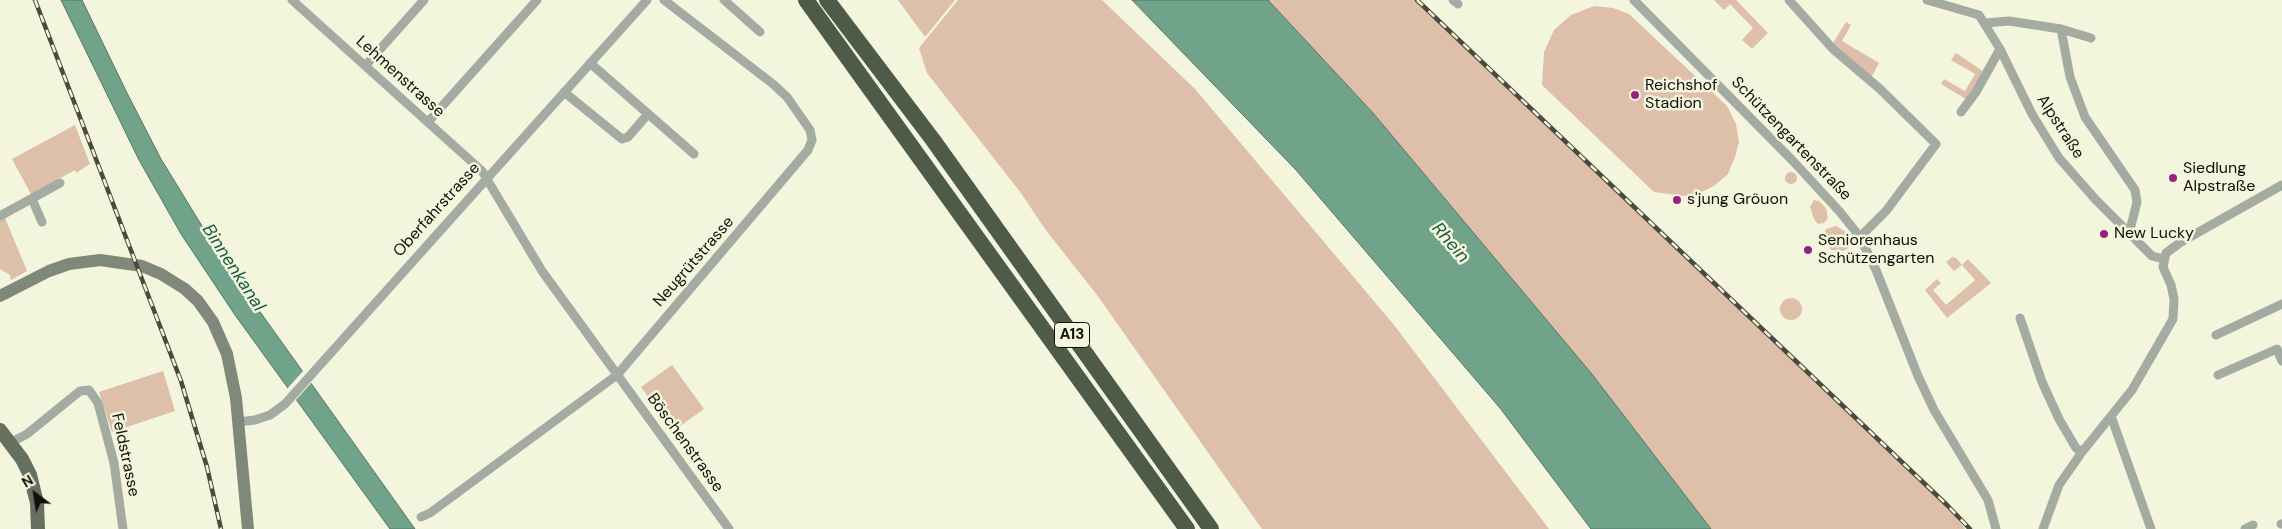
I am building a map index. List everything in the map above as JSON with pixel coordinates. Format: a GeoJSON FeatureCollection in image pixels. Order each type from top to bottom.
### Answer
{"type":"FeatureCollection","features":[{"type":"Feature","properties":{"kind":"highway","name":"A13"},"geometry":{"type":"LineString","coordinates":[[806,0],[1186,529]]}},
{"type":"Feature","properties":{"kind":"highway","name":"A13"},"geometry":{"type":"LineString","coordinates":[[828,0],[933,140],[1211,529]]}},
{"type":"Feature","properties":{"kind":"main road"},"geometry":{"type":"LineString","coordinates":[[0,430],[30,475],[37,503],[38,529]]}},
{"type":"Feature","properties":{"kind":"street","name":"Lehmenstrasse"},"geometry":{"type":"LineString","coordinates":[[292,0],[482,171],[542,271],[617,375]]}},
{"type":"Feature","properties":{"kind":"street"},"geometry":{"type":"LineString","coordinates":[[366,65],[424,0]]}},
{"type":"Feature","properties":{"kind":"street"},"geometry":{"type":"LineString","coordinates":[[428,122],[537,0]]}},
{"type":"Feature","properties":{"kind":"street","name":"Oberfahrstrasse"},"geometry":{"type":"LineString","coordinates":[[238,422],[255,420],[270,414],[284,404],[647,0]]}},
{"type":"Feature","properties":{"kind":"street","name":"Neugrütstrasse"},"geometry":{"type":"LineString","coordinates":[[421,517],[617,375],[808,150],[812,140],[810,130],[787,98],[773,84],[664,0]]}},
{"type":"Feature","properties":{"kind":"street"},"geometry":{"type":"LineString","coordinates":[[724,0],[760,32]]}},
{"type":"Feature","properties":{"kind":"street","name":"Schützengartenstraße"},"geometry":{"type":"LineString","coordinates":[[1634,0],[1786,153],[1840,212],[1860,237],[1876,270],[1918,376],[1934,410],[1988,500],[1996,529]]}},
{"type":"Feature","properties":{"kind":"street"},"geometry":{"type":"LineString","coordinates":[[1789,0],[1833,49],[1880,89],[1936,144],[1886,211],[1860,237]]}},
{"type":"Feature","properties":{"kind":"street"},"geometry":{"type":"LineString","coordinates":[[1928,0],[1979,15],[1986,23],[2003,20],[2061,29],[2092,38]]}},
{"type":"Feature","properties":{"kind":"street","name":"Alpstraße"},"geometry":{"type":"LineString","coordinates":[[1986,23],[2032,114],[2058,158],[2129,234],[2152,256],[2164,260]]}},
{"type":"Feature","properties":{"kind":"street","name":"Alpstraße"},"geometry":{"type":"LineString","coordinates":[[2061,29],[2061,40],[2070,78],[2085,117],[2135,190],[2137,202],[2129,234]]}},
{"type":"Feature","properties":{"kind":"street"},"geometry":{"type":"LineString","coordinates":[[1961,112],[1976,92],[2000,49]]}},
{"type":"Feature","properties":{"kind":"street"},"geometry":{"type":"LineString","coordinates":[[590,63],[694,154]]}},
{"type":"Feature","properties":{"kind":"street"},"geometry":{"type":"LineString","coordinates":[[564,92],[622,138],[628,137],[648,114]]}},
{"type":"Feature","properties":{"kind":"street"},"geometry":{"type":"LineString","coordinates":[[0,216],[60,183]]}},
{"type":"Feature","properties":{"kind":"street"},"geometry":{"type":"LineString","coordinates":[[2043,529],[2059,485],[2082,452],[2132,390],[2173,319],[2174,299],[2171,285],[2163,267],[2166,253],[2176,245],[2282,186]]}},
{"type":"Feature","properties":{"kind":"street"},"geometry":{"type":"LineString","coordinates":[[32,199],[42,222]]}},
{"type":"Feature","properties":{"kind":"street"},"geometry":{"type":"LineString","coordinates":[[0,296],[49,271],[85,261],[121,262],[142,266],[161,274],[185,289],[198,301],[221,337],[232,374],[248,529]]}},
{"type":"Feature","properties":{"kind":"street"},"geometry":{"type":"LineString","coordinates":[[2216,335],[2282,304]]}},
{"type":"Feature","properties":{"kind":"street"},"geometry":{"type":"LineString","coordinates":[[2020,318],[2042,382],[2059,420],[2076,448],[2082,452]]}},
{"type":"Feature","properties":{"kind":"street"},"geometry":{"type":"LineString","coordinates":[[2218,375],[2277,349],[2282,361]]}},
{"type":"Feature","properties":{"kind":"street","name":"Böschenstrasse"},"geometry":{"type":"LineString","coordinates":[[617,375],[729,529]]}},
{"type":"Feature","properties":{"kind":"street","name":"Feldstrasse"},"geometry":{"type":"LineString","coordinates":[[10,443],[28,434],[80,391],[90,390],[98,402],[114,463],[123,529]]}},
{"type":"Feature","properties":{"kind":"street"},"geometry":{"type":"LineString","coordinates":[[2111,416],[2150,529]]}},
{"type":"Feature","properties":{"kind":"shaded area"},"geometry":{"type":"Polygon","coordinates":[[[898,0],[955,0],[925,37],[898,0]]]}},
{"type":"Feature","properties":{"kind":"shaded area"},"geometry":{"type":"Polygon","coordinates":[[[958,0],[1102,0],[1195,89],[1394,325],[1549,529],[1262,529],[1097,295],[1045,229],[1021,193],[927,73],[919,48],[958,0]]]}},
{"type":"Feature","properties":{"kind":"shaded area"},"geometry":{"type":"Polygon","coordinates":[[[1265,0],[1417,0],[1947,505],[1965,529],[1711,529],[1622,414],[1373,113],[1265,0]]]}},
{"type":"Feature","properties":{"kind":"shaded area"},"geometry":{"type":"Polygon","coordinates":[[[1714,0],[1736,0],[1768,33],[1752,49],[1742,40],[1753,28],[1730,4],[1724,10],[1714,0]]]}},
{"type":"Feature","properties":{"kind":"shaded area","name":"Reichshof Stadion"},"geometry":{"type":"Polygon","coordinates":[[[1594,6],[1613,8],[1629,14],[1727,106],[1736,124],[1739,142],[1728,174],[1714,186],[1695,195],[1685,196],[1654,192],[1542,85],[1544,52],[1554,30],[1571,15],[1594,6]]]}},
{"type":"Feature","properties":{"kind":"shaded area"},"geometry":{"type":"Polygon","coordinates":[[[1846,22],[1851,25],[1842,41],[1879,63],[1871,78],[1833,43],[1846,22]]]}},
{"type":"Feature","properties":{"kind":"shaded area"},"geometry":{"type":"Polygon","coordinates":[[[1956,53],[1984,72],[1966,99],[1941,84],[1944,79],[1965,91],[1975,74],[1951,60],[1956,53]]]}},
{"type":"Feature","properties":{"kind":"shaded area"},"geometry":{"type":"Polygon","coordinates":[[[75,125],[90,164],[76,173],[75,170],[31,194],[12,159],[75,125]]]}},
{"type":"Feature","properties":{"kind":"shaded area"},"geometry":{"type":"Polygon","coordinates":[[[1791,172],[1797,178],[1791,184],[1785,178],[1791,172]]]}},
{"type":"Feature","properties":{"kind":"shaded area"},"geometry":{"type":"Polygon","coordinates":[[[1814,200],[1819,201],[1826,208],[1828,218],[1824,223],[1818,224],[1814,219],[1810,207],[1814,200]]]}},
{"type":"Feature","properties":{"kind":"shaded area"},"geometry":{"type":"Polygon","coordinates":[[[5,218],[27,271],[11,280],[10,275],[0,269],[0,221],[5,218]]]}},
{"type":"Feature","properties":{"kind":"shaded area"},"geometry":{"type":"Polygon","coordinates":[[[1836,226],[1846,232],[1852,242],[1843,251],[1831,250],[1823,237],[1826,229],[1836,226]]]}},
{"type":"Feature","properties":{"kind":"shaded area"},"geometry":{"type":"Polygon","coordinates":[[[1952,257],[1956,258],[1962,265],[1954,271],[1946,262],[1952,257]]]}},
{"type":"Feature","properties":{"kind":"shaded area"},"geometry":{"type":"Polygon","coordinates":[[[1968,259],[1991,283],[1947,318],[1925,290],[1937,279],[1941,283],[1933,290],[1946,305],[1975,280],[1962,265],[1968,259]]]}},
{"type":"Feature","properties":{"kind":"shaded area"},"geometry":{"type":"Polygon","coordinates":[[[1791,298],[1799,301],[1802,309],[1799,317],[1791,320],[1783,317],[1780,309],[1783,301],[1791,298]]]}},
{"type":"Feature","properties":{"kind":"shaded area"},"geometry":{"type":"Polygon","coordinates":[[[672,365],[704,409],[673,431],[641,387],[672,365]]]}},
{"type":"Feature","properties":{"kind":"shaded area"},"geometry":{"type":"Polygon","coordinates":[[[163,371],[175,411],[112,432],[99,392],[163,371]]]}},
{"type":"Feature","properties":{"kind":"water"},"geometry":{"type":"Polygon","coordinates":[[[61,0],[82,0],[161,159],[221,257],[415,529],[390,529],[235,315],[181,234],[139,160],[61,0]]]}},
{"type":"Feature","properties":{"kind":"water","name":"Rhein"},"geometry":{"type":"Polygon","coordinates":[[[1132,0],[1268,0],[1373,113],[1591,373],[1711,529],[1591,529],[1500,408],[1296,170],[1132,0]]]}},
{"type":"Feature","properties":{"kind":"pier"},"geometry":{"type":"Polygon","coordinates":[[[304,370],[312,382],[295,401],[286,390],[304,370]]]}},
{"type":"Feature","properties":{"kind":"railway"},"geometry":{"type":"LineString","coordinates":[[35,0],[181,381],[207,467],[221,529]]}},
{"type":"Feature","properties":{"kind":"railway"},"geometry":{"type":"LineString","coordinates":[[1417,0],[1970,529]]}},
{"type":"Feature","properties":{"kind":"place","name":"Reichshof Stadion"},"geometry":{"type":"Point","coordinates":[1635,95]}},
{"type":"Feature","properties":{"kind":"place","name":"Siedlung Alpstraße"},"geometry":{"type":"Point","coordinates":[2173,178]}},
{"type":"Feature","properties":{"kind":"place","name":"s'jung Gröuon"},"geometry":{"type":"Point","coordinates":[1677,200]}},
{"type":"Feature","properties":{"kind":"place","name":"New Lucky"},"geometry":{"type":"Point","coordinates":[2104,234]}},
{"type":"Feature","properties":{"kind":"place","name":"Seniorenhaus Schützengarten"},"geometry":{"type":"Point","coordinates":[1808,250]}},
{"type":"Feature","properties":{"kind":"water label","name":"Binnenkanal"},"geometry":{"type":"Point","coordinates":[233,268]}}]}
